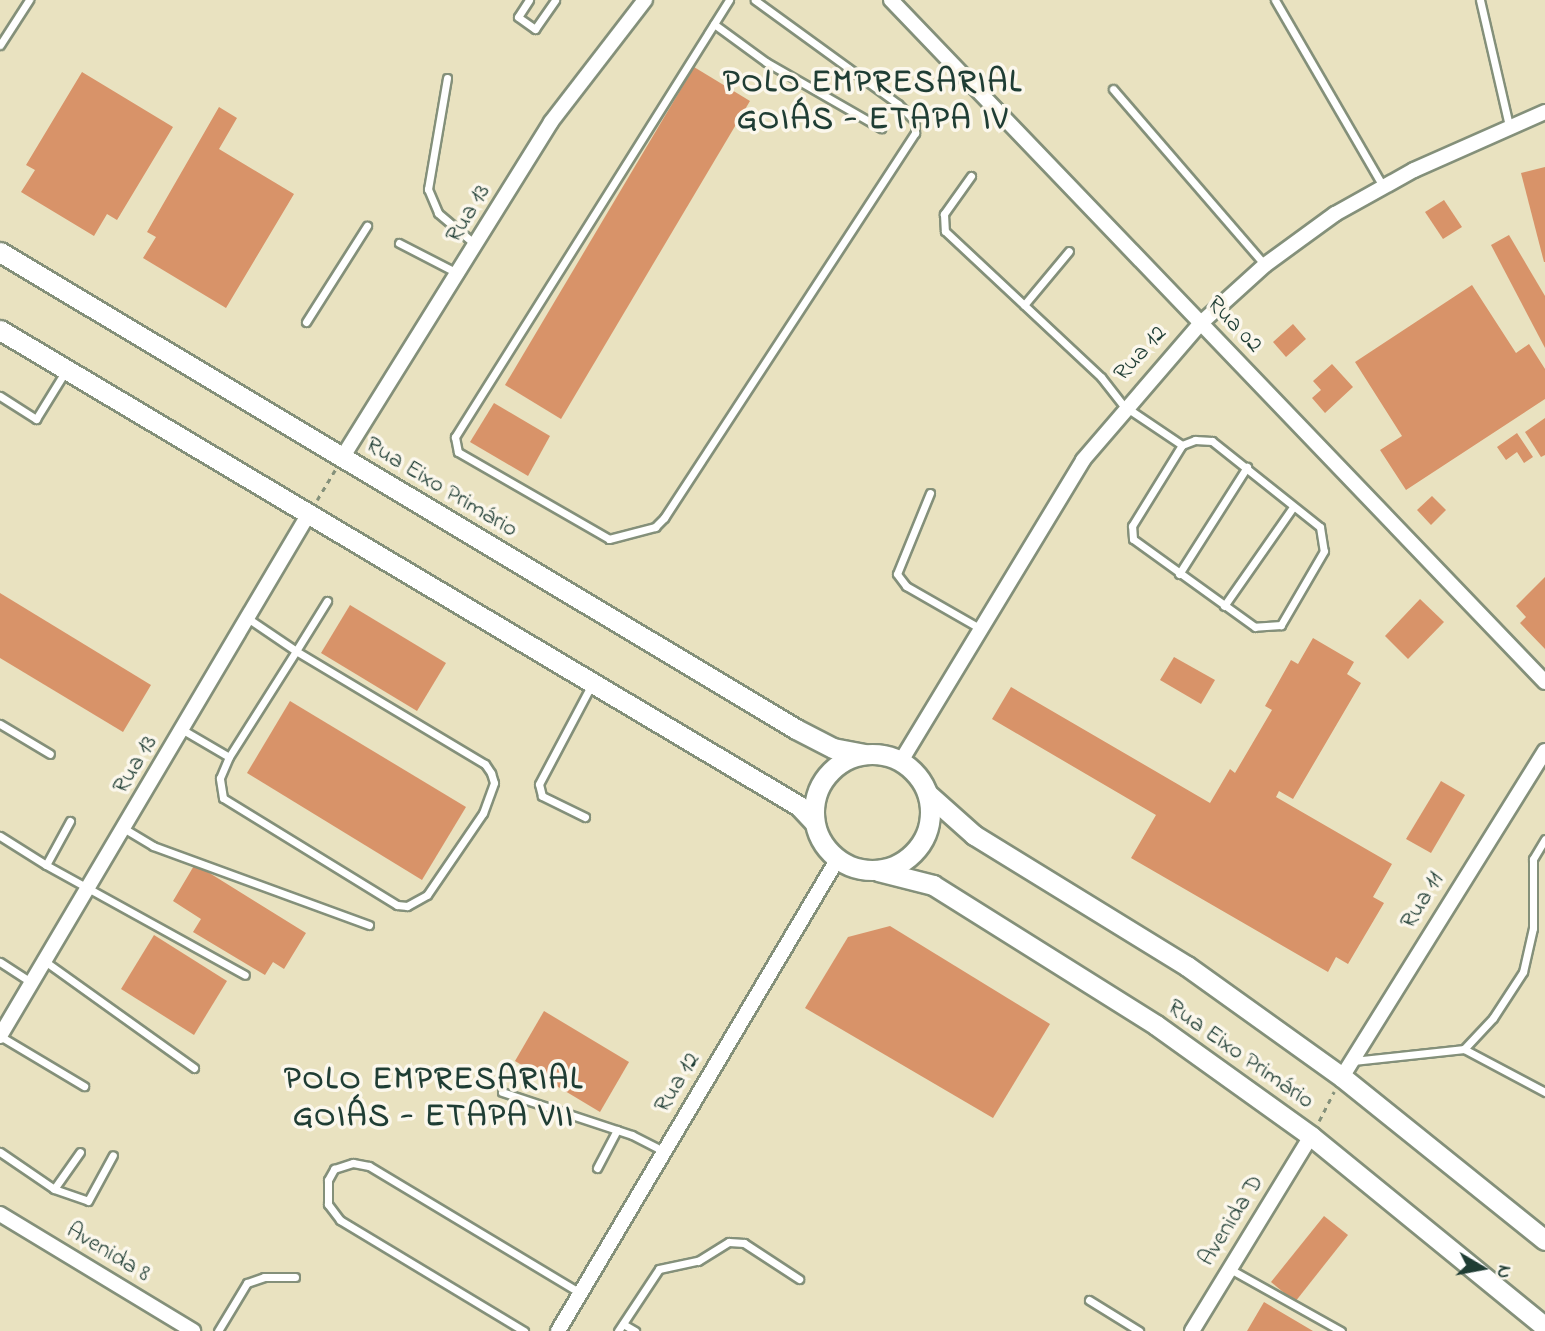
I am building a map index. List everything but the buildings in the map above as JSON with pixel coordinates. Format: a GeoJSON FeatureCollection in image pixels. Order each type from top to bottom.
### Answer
{"type":"FeatureCollection","features":[{"type":"Feature","properties":{"kind":"street","name":"Rua 13"},"geometry":{"type":"LineString","coordinates":[[342,458],[460,274],[551,122],[645,0]]}},
{"type":"Feature","properties":{"kind":"street","name":"Rua 02"},"geometry":{"type":"LineString","coordinates":[[891,0],[1545,682]]}},
{"type":"Feature","properties":{"kind":"street","name":"Rua 12"},"geometry":{"type":"LineString","coordinates":[[901,761],[982,629],[1046,516],[1124,406],[1201,323],[1265,265],[1383,186],[1509,126],[1545,113]]}},
{"type":"Feature","properties":{"kind":"street","name":"Rua Eixo Primário"},"geometry":{"type":"LineString","coordinates":[[0,252],[796,729],[833,748],[863,754]]}},
{"type":"Feature","properties":{"kind":"street"},"geometry":{"type":"LineString","coordinates":[[0,330],[799,806],[814,822]]}},
{"type":"Feature","properties":{"kind":"street","name":"Rua 13"},"geometry":{"type":"LineString","coordinates":[[0,1036],[90,890],[308,515]]}},
{"type":"Feature","properties":{"kind":"street","name":"Rua 11"},"geometry":{"type":"LineString","coordinates":[[1347,1069],[1545,751]]}},
{"type":"Feature","properties":{"kind":"street"},"geometry":{"type":"LineString","coordinates":[[863,754],[901,761],[928,794],[929,820],[921,844],[909,857],[878,870],[857,869],[837,860],[818,836],[814,822],[814,803],[830,770],[863,754]]}},
{"type":"Feature","properties":{"kind":"street","name":"Rua Eixo Primário"},"geometry":{"type":"LineString","coordinates":[[928,794],[974,835],[1187,966],[1347,1069],[1545,1240]]}},
{"type":"Feature","properties":{"kind":"street","name":"Rua 12"},"geometry":{"type":"LineString","coordinates":[[563,1329],[580,1293],[837,860]]}},
{"type":"Feature","properties":{"kind":"street","name":"Rua Eixo Primário"},"geometry":{"type":"LineString","coordinates":[[878,870],[933,885],[1156,1025],[1311,1136],[1545,1327]]}},
{"type":"Feature","properties":{"kind":"street","name":"Avenida D"},"geometry":{"type":"LineString","coordinates":[[1192,1331],[1311,1136]]}},
{"type":"Feature","properties":{"kind":"street","name":"Avenida 8"},"geometry":{"type":"LineString","coordinates":[[0,1214],[193,1331]]}},
{"type":"Feature","properties":{"kind":"lane"},"geometry":{"type":"LineString","coordinates":[[0,45],[29,0]]}},
{"type":"Feature","properties":{"kind":"lane"},"geometry":{"type":"LineString","coordinates":[[529,0],[518,17],[535,29],[555,0]]}},
{"type":"Feature","properties":{"kind":"lane"},"geometry":{"type":"LineString","coordinates":[[729,0],[455,437],[458,452],[609,539],[655,527],[664,518],[915,133],[915,121],[898,104],[755,0]]}},
{"type":"Feature","properties":{"kind":"lane"},"geometry":{"type":"LineString","coordinates":[[1275,0],[1383,186]]}},
{"type":"Feature","properties":{"kind":"lane"},"geometry":{"type":"LineString","coordinates":[[1480,0],[1509,126]]}},
{"type":"Feature","properties":{"kind":"lane"},"geometry":{"type":"LineString","coordinates":[[714,24],[766,62],[881,128]]}},
{"type":"Feature","properties":{"kind":"lane"},"geometry":{"type":"LineString","coordinates":[[447,78],[428,189],[438,213],[476,246]]}},
{"type":"Feature","properties":{"kind":"lane"},"geometry":{"type":"LineString","coordinates":[[1113,89],[1265,265]]}},
{"type":"Feature","properties":{"kind":"lane"},"geometry":{"type":"LineString","coordinates":[[971,176],[944,214],[945,231],[1101,377],[1124,406],[1182,445],[1212,441],[1320,527],[1324,551],[1281,625],[1255,627],[1133,539],[1132,526],[1182,445]]}},
{"type":"Feature","properties":{"kind":"lane"},"geometry":{"type":"LineString","coordinates":[[306,322],[367,226]]}},
{"type":"Feature","properties":{"kind":"lane"},"geometry":{"type":"LineString","coordinates":[[399,243],[460,274]]}},
{"type":"Feature","properties":{"kind":"lane"},"geometry":{"type":"LineString","coordinates":[[1024,305],[1069,251]]}},
{"type":"Feature","properties":{"kind":"lane"},"geometry":{"type":"LineString","coordinates":[[0,396],[36,419],[66,369]]}},
{"type":"Feature","properties":{"kind":"lane"},"geometry":{"type":"LineString","coordinates":[[1178,573],[1247,467]]}},
{"type":"Feature","properties":{"kind":"lane"},"geometry":{"type":"LineString","coordinates":[[930,493],[897,574],[906,586],[982,629]]}},
{"type":"Feature","properties":{"kind":"lane"},"geometry":{"type":"LineString","coordinates":[[1224,606],[1293,507]]}},
{"type":"Feature","properties":{"kind":"lane"},"geometry":{"type":"LineString","coordinates":[[249,619],[296,651],[485,764],[494,783],[483,813],[427,895],[407,906],[397,905],[223,798],[220,778],[229,757],[296,651],[327,601]]}},
{"type":"Feature","properties":{"kind":"lane"},"geometry":{"type":"LineString","coordinates":[[584,817],[542,796],[539,784],[593,684]]}},
{"type":"Feature","properties":{"kind":"lane"},"geometry":{"type":"LineString","coordinates":[[0,724],[50,754]]}},
{"type":"Feature","properties":{"kind":"lane"},"geometry":{"type":"LineString","coordinates":[[183,730],[229,757]]}},
{"type":"Feature","properties":{"kind":"lane"},"geometry":{"type":"LineString","coordinates":[[46,865],[70,821]]}},
{"type":"Feature","properties":{"kind":"lane"},"geometry":{"type":"LineString","coordinates":[[125,829],[153,846],[369,925]]}},
{"type":"Feature","properties":{"kind":"lane"},"geometry":{"type":"LineString","coordinates":[[0,836],[90,890],[245,975]]}},
{"type":"Feature","properties":{"kind":"lane"},"geometry":{"type":"LineString","coordinates":[[1347,1069],[1464,1049],[1493,1018],[1523,972],[1533,928],[1533,859],[1545,839]]}},
{"type":"Feature","properties":{"kind":"lane"},"geometry":{"type":"LineString","coordinates":[[0,962],[33,983]]}},
{"type":"Feature","properties":{"kind":"lane"},"geometry":{"type":"LineString","coordinates":[[46,962],[194,1068]]}},
{"type":"Feature","properties":{"kind":"lane"},"geometry":{"type":"LineString","coordinates":[[0,1036],[84,1086]]}},
{"type":"Feature","properties":{"kind":"lane"},"geometry":{"type":"LineString","coordinates":[[1464,1049],[1545,1092]]}},
{"type":"Feature","properties":{"kind":"lane"},"geometry":{"type":"LineString","coordinates":[[502,1092],[617,1130],[664,1151]]}},
{"type":"Feature","properties":{"kind":"lane"},"geometry":{"type":"LineString","coordinates":[[597,1168],[617,1130]]}},
{"type":"Feature","properties":{"kind":"lane"},"geometry":{"type":"LineString","coordinates":[[0,1152],[54,1189],[79,1202],[88,1201],[113,1155]]}},
{"type":"Feature","properties":{"kind":"lane"},"geometry":{"type":"LineString","coordinates":[[54,1189],[80,1152]]}},
{"type":"Feature","properties":{"kind":"lane"},"geometry":{"type":"LineString","coordinates":[[524,1331],[340,1220],[328,1204],[328,1181],[334,1169],[353,1163],[369,1166],[580,1293]]}},
{"type":"Feature","properties":{"kind":"lane"},"geometry":{"type":"LineString","coordinates":[[618,1331],[659,1269],[669,1263],[698,1261],[729,1242],[744,1243],[799,1279]]}},
{"type":"Feature","properties":{"kind":"lane"},"geometry":{"type":"LineString","coordinates":[[1230,1269],[1341,1331]]}},
{"type":"Feature","properties":{"kind":"lane"},"geometry":{"type":"LineString","coordinates":[[218,1331],[247,1283],[264,1277],[295,1277]]}},
{"type":"Feature","properties":{"kind":"lane"},"geometry":{"type":"LineString","coordinates":[[1089,1300],[1139,1331]]}},
{"type":"Feature","properties":{"kind":"lane"},"geometry":{"type":"LineString","coordinates":[[623,1324],[635,1331]]}},
{"type":"Feature","properties":{"kind":"path"},"geometry":{"type":"LineString","coordinates":[[308,515],[342,458]]}},
{"type":"Feature","properties":{"kind":"path"},"geometry":{"type":"LineString","coordinates":[[1311,1136],[1347,1069]]}},
{"type":"Feature","properties":{"kind":"district","name":"POLO EMPRESARIAL GOIÁS - ETAPA IV"},"geometry":{"type":"Point","coordinates":[873,104]}},
{"type":"Feature","properties":{"kind":"district","name":"POLO EMPRESARIAL GOIÁS - ETAPA VII"},"geometry":{"type":"Point","coordinates":[434,1100]}}]}
